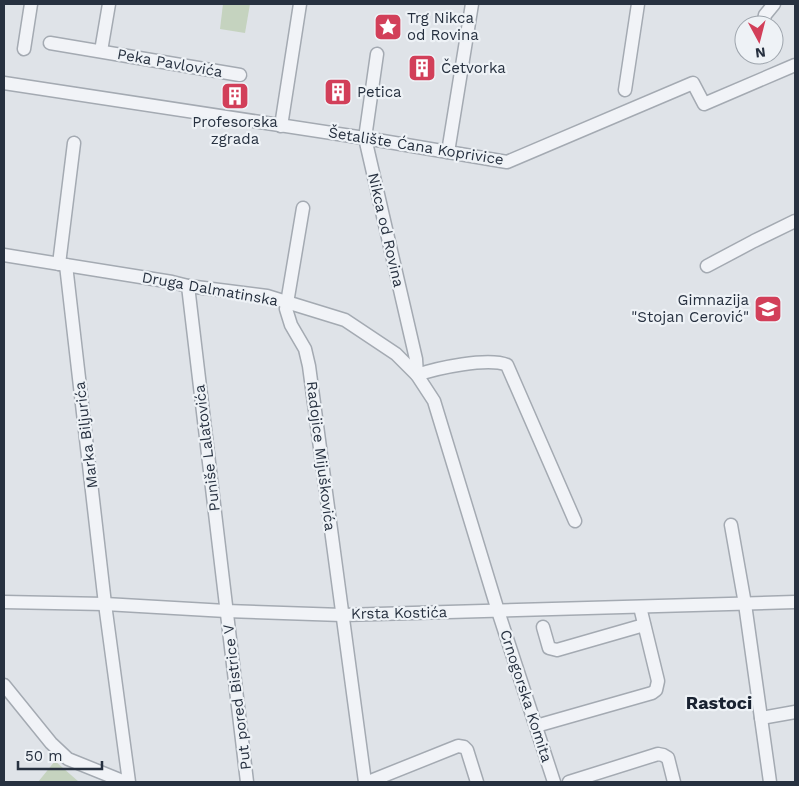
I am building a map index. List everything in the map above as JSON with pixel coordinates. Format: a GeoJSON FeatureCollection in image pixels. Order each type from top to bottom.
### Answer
{"type":"FeatureCollection","features":[{"type":"Feature","properties":{"kind":"street"},"geometry":{"type":"LineString","coordinates":[[24,49],[31,4]]}},
{"type":"Feature","properties":{"kind":"street","name":"Peka Pavlovića"},"geometry":{"type":"LineString","coordinates":[[100,51],[108,4]]}},
{"type":"Feature","properties":{"kind":"street"},"geometry":{"type":"LineString","coordinates":[[281,126],[300,4]]}},
{"type":"Feature","properties":{"kind":"street"},"geometry":{"type":"LineString","coordinates":[[448,152],[472,4]]}},
{"type":"Feature","properties":{"kind":"street"},"geometry":{"type":"LineString","coordinates":[[625,90],[638,4]]}},
{"type":"Feature","properties":{"kind":"street"},"geometry":{"type":"LineString","coordinates":[[765,15],[774,4]]}},
{"type":"Feature","properties":{"kind":"street","name":"Peka Pavlovića"},"geometry":{"type":"LineString","coordinates":[[50,43],[240,75]]}},
{"type":"Feature","properties":{"kind":"street","name":"Nikca od Rovina"},"geometry":{"type":"LineString","coordinates":[[377,54],[364,138],[416,359],[417,375]]}},
{"type":"Feature","properties":{"kind":"street","name":"Šetalište Ćana Koprivice"},"geometry":{"type":"LineString","coordinates":[[4,83],[364,138],[507,162],[693,83],[704,104],[795,65]]}},
{"type":"Feature","properties":{"kind":"street","name":"Marka Biljurića"},"geometry":{"type":"LineString","coordinates":[[74,143],[62,265],[127,782]]}},
{"type":"Feature","properties":{"kind":"street"},"geometry":{"type":"LineString","coordinates":[[287,302],[303,208]]}},
{"type":"Feature","properties":{"kind":"street"},"geometry":{"type":"LineString","coordinates":[[707,266],[795,221]]}},
{"type":"Feature","properties":{"kind":"street","name":"Druga Dalmatinska"},"geometry":{"type":"LineString","coordinates":[[4,255],[188,286],[267,296],[345,320],[396,354],[417,375],[434,401],[498,611]]}},
{"type":"Feature","properties":{"kind":"street","name":"Puniše Lalatovića"},"geometry":{"type":"LineString","coordinates":[[188,286],[226,611]]}},
{"type":"Feature","properties":{"kind":"street","name":"Radojice Mijuškovića"},"geometry":{"type":"LineString","coordinates":[[287,302],[287,316],[305,349],[309,366],[366,782]]}},
{"type":"Feature","properties":{"kind":"street"},"geometry":{"type":"LineString","coordinates":[[417,375],[436,368],[496,361],[507,365],[575,521]]}},
{"type":"Feature","properties":{"kind":"street"},"geometry":{"type":"LineString","coordinates":[[731,525],[745,604],[770,782]]}},
{"type":"Feature","properties":{"kind":"street","name":"Krsta Kostića"},"geometry":{"type":"LineString","coordinates":[[4,602],[106,604],[342,615],[795,602]]}},
{"type":"Feature","properties":{"kind":"street"},"geometry":{"type":"LineString","coordinates":[[536,726],[652,693],[656,690],[658,681],[640,607]]}},
{"type":"Feature","properties":{"kind":"street","name":"Put pored Bistrice V"},"geometry":{"type":"LineString","coordinates":[[226,611],[247,782]]}},
{"type":"Feature","properties":{"kind":"street","name":"Crnogorska Komita"},"geometry":{"type":"LineString","coordinates":[[498,611],[554,782]]}},
{"type":"Feature","properties":{"kind":"street"},"geometry":{"type":"LineString","coordinates":[[543,627],[549,648],[552,650],[644,625]]}},
{"type":"Feature","properties":{"kind":"street"},"geometry":{"type":"LineString","coordinates":[[4,685],[51,744],[68,759],[127,782]]}},
{"type":"Feature","properties":{"kind":"street"},"geometry":{"type":"LineString","coordinates":[[761,718],[795,712]]}},
{"type":"Feature","properties":{"kind":"street"},"geometry":{"type":"LineString","coordinates":[[366,782],[458,746],[464,747],[467,750],[477,782]]}},
{"type":"Feature","properties":{"kind":"street"},"geometry":{"type":"LineString","coordinates":[[569,782],[658,754],[668,758],[674,782]]}},
{"type":"Feature","properties":{"kind":"green space"},"geometry":{"type":"Polygon","coordinates":[[[223,4],[250,4],[245,33],[220,29],[223,4]]]}},
{"type":"Feature","properties":{"kind":"green space"},"geometry":{"type":"Polygon","coordinates":[[[55,761],[79,782],[38,782],[55,761]]]}},
{"type":"Feature","properties":{"kind":"place","name":"Trg Nikca od Rovina"},"geometry":{"type":"Point","coordinates":[388,27]}},
{"type":"Feature","properties":{"kind":"place","name":"Četvorka"},"geometry":{"type":"Point","coordinates":[422,68]}},
{"type":"Feature","properties":{"kind":"place","name":"Petica"},"geometry":{"type":"Point","coordinates":[338,92]}},
{"type":"Feature","properties":{"kind":"place","name":"Profesorska zgrada"},"geometry":{"type":"Point","coordinates":[235,96]}},
{"type":"Feature","properties":{"kind":"place","name":"Gimnazija \"Stojan Cerović\""},"geometry":{"type":"Point","coordinates":[768,309]}},
{"type":"Feature","properties":{"kind":"district","name":"Rastoci"},"geometry":{"type":"Point","coordinates":[719,703]}}]}
